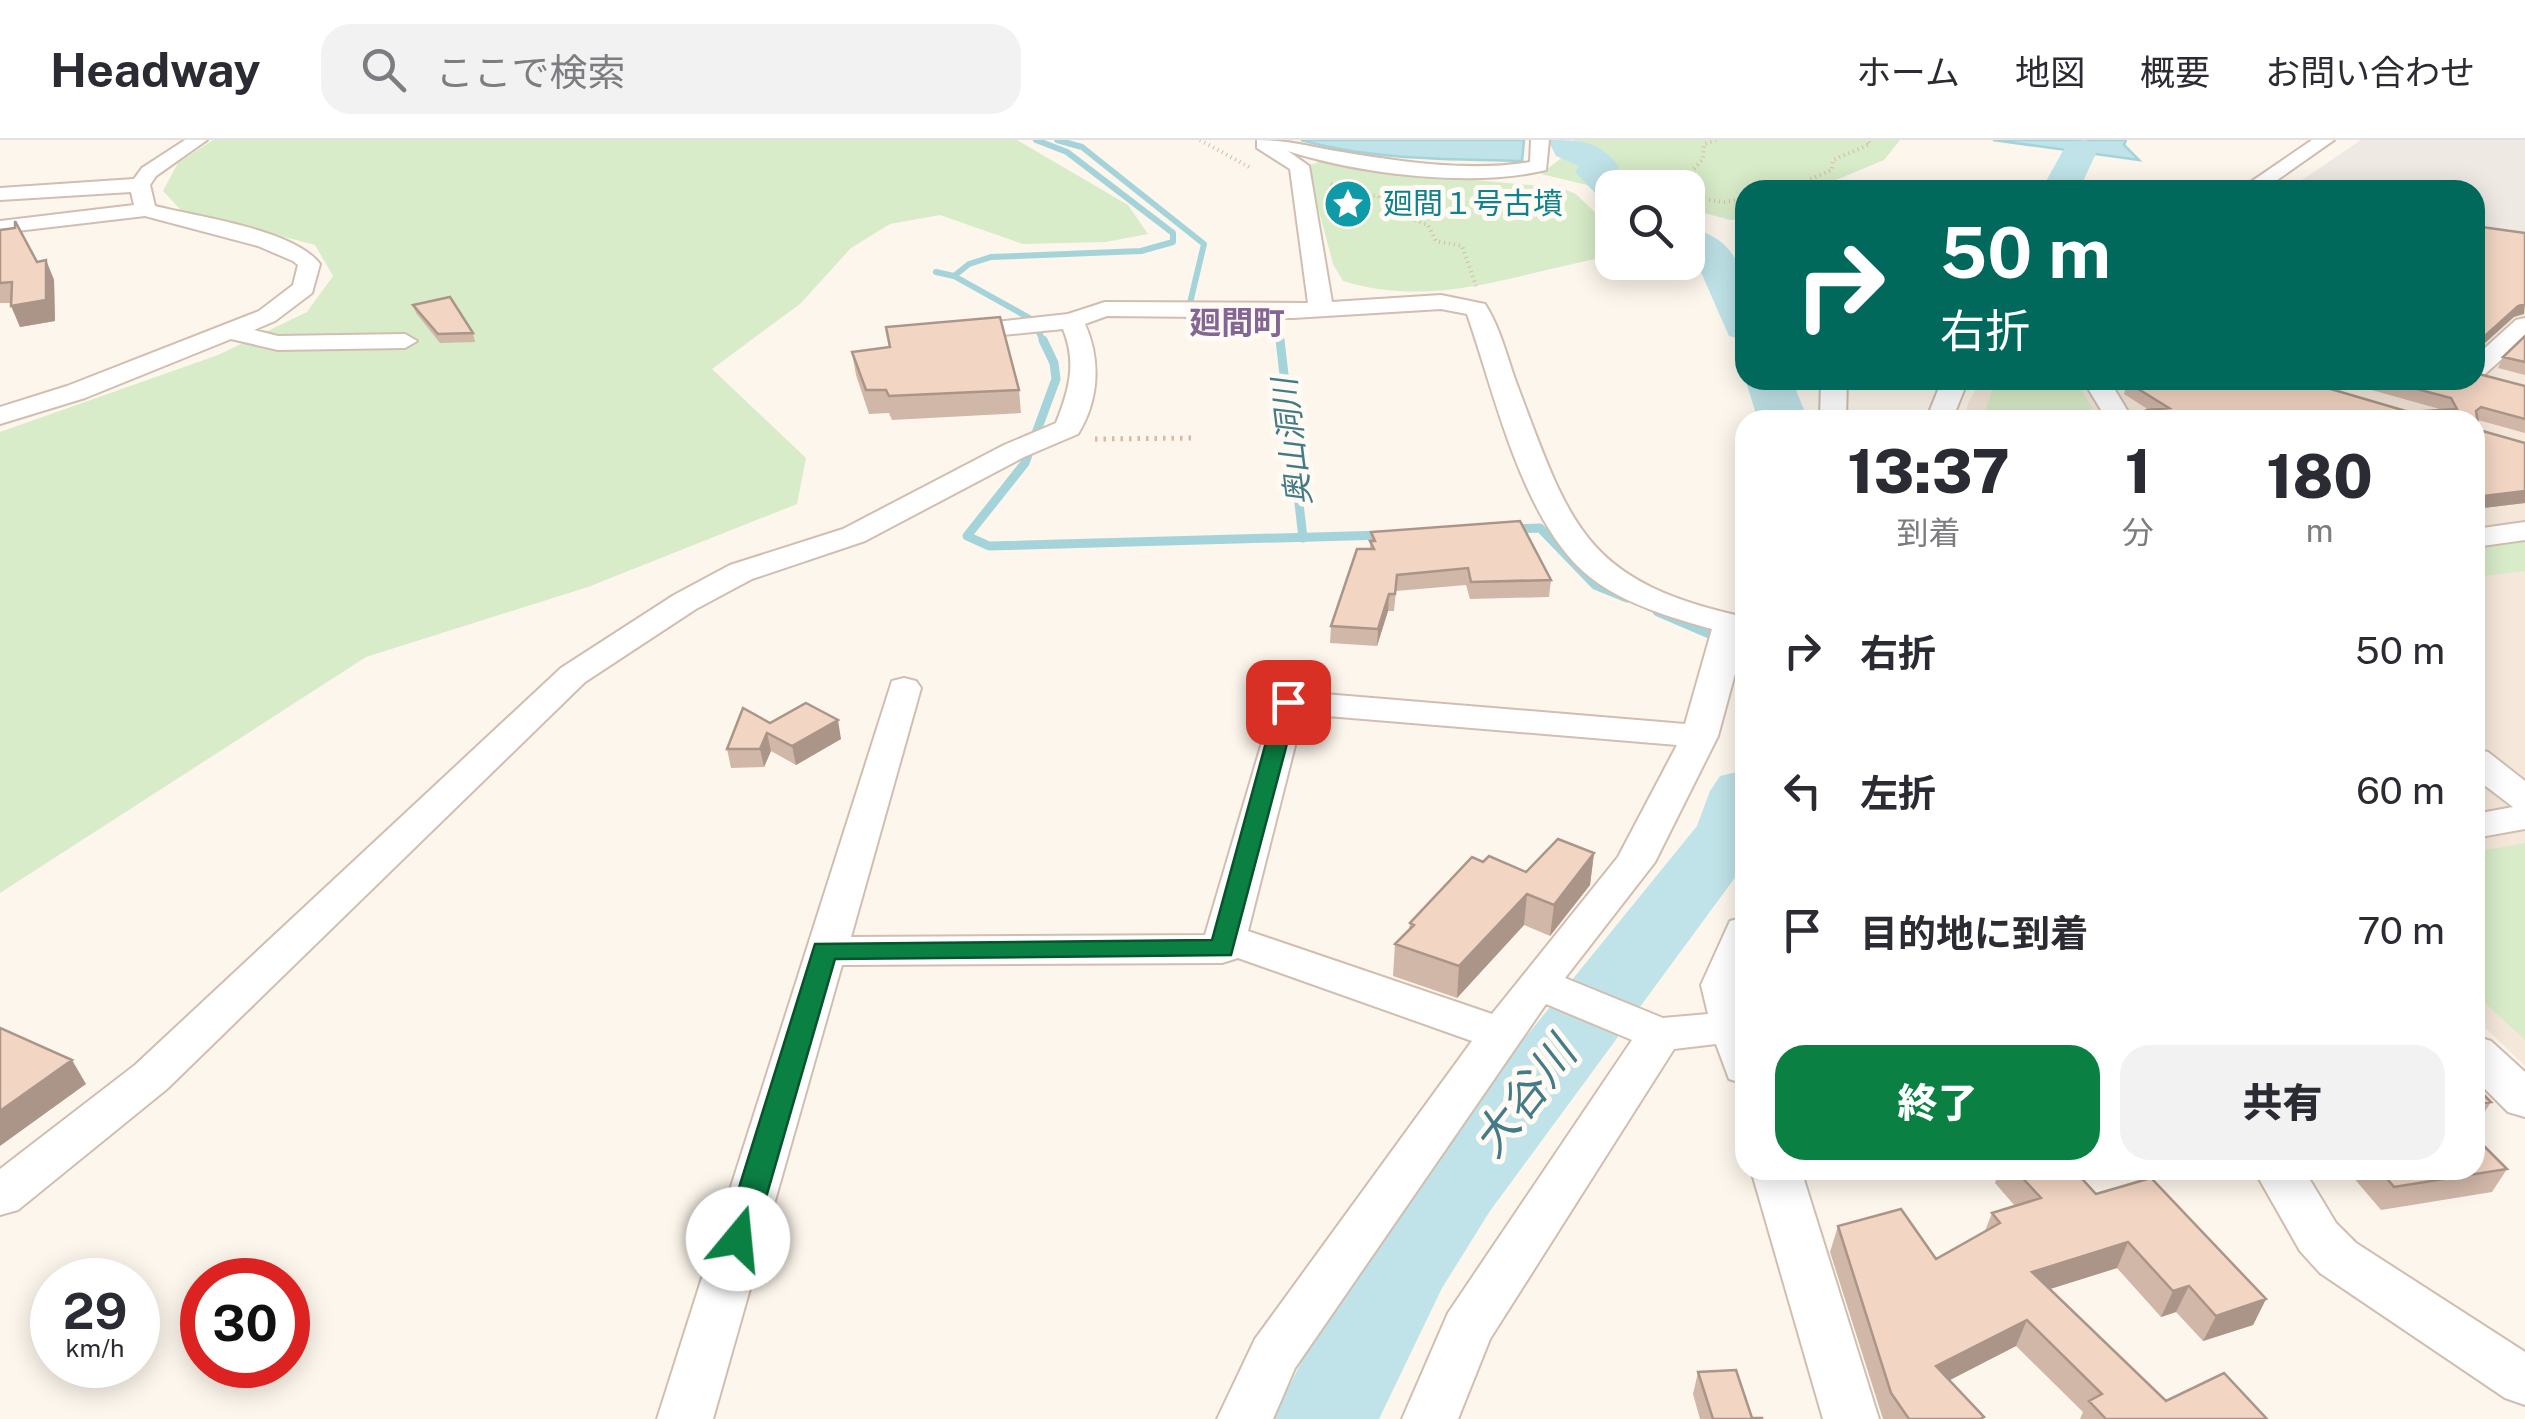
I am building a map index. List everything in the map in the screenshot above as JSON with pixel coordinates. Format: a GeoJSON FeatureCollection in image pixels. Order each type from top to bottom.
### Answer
{"type":"FeatureCollection","features":[{"type":"Feature","properties":{"kind":"street"},"geometry":{"type":"LineString","coordinates":[[145,210],[140,186],[149,172],[198,140]]}},
{"type":"Feature","properties":{"kind":"street"},"geometry":{"type":"LineString","coordinates":[[1258,140],[1299,166],[1321,309]]}},
{"type":"Feature","properties":{"kind":"street"},"geometry":{"type":"LineString","coordinates":[[1279,140],[1319,153],[1478,172],[1524,172],[1539,166],[1540,140]]}},
{"type":"Feature","properties":{"kind":"street"},"geometry":{"type":"LineString","coordinates":[[2280,143],[2319,145]]}},
{"type":"Feature","properties":{"kind":"street"},"geometry":{"type":"LineString","coordinates":[[2265,180],[2319,145]]}},
{"type":"Feature","properties":{"kind":"street"},"geometry":{"type":"LineString","coordinates":[[0,194],[140,186]]}},
{"type":"Feature","properties":{"kind":"street"},"geometry":{"type":"LineString","coordinates":[[0,228],[145,210],[276,245],[310,264],[304,288],[290,302],[233,332],[76,392],[0,416]]}},
{"type":"Feature","properties":{"kind":"street"},"geometry":{"type":"LineString","coordinates":[[932,336],[1048,324],[1105,309],[1321,309],[1441,302],[1476,309],[1546,500],[1560,525],[1614,580],[1735,625]]}},
{"type":"Feature","properties":{"kind":"street"},"geometry":{"type":"LineString","coordinates":[[0,1196],[151,1077],[573,675],[685,602],[741,572],[854,535],[1068,428],[1087,372],[1085,353],[1048,324]]}},
{"type":"Feature","properties":{"kind":"street"},"geometry":{"type":"LineString","coordinates":[[2485,362],[2525,324]]}},
{"type":"Feature","properties":{"kind":"street"},"geometry":{"type":"LineString","coordinates":[[233,332],[278,343],[405,340]]}},
{"type":"Feature","properties":{"kind":"street"},"geometry":{"type":"LineString","coordinates":[[2485,375],[2508,382]]}},
{"type":"Feature","properties":{"kind":"street"},"geometry":{"type":"LineString","coordinates":[[2485,537],[2525,531]]}},
{"type":"Feature","properties":{"kind":"street"},"geometry":{"type":"LineString","coordinates":[[1245,1419],[1274,1355],[1504,1036],[1537,984],[1635,862],[1700,736],[1735,632]]}},
{"type":"Feature","properties":{"kind":"street"},"geometry":{"type":"LineString","coordinates":[[684,1419],[904,688]]}},
{"type":"Feature","properties":{"kind":"street"},"geometry":{"type":"LineString","coordinates":[[824,950],[1222,949],[1288,702],[1700,736]]}},
{"type":"Feature","properties":{"kind":"street"},"geometry":{"type":"LineString","coordinates":[[2485,768],[2525,799]]}},
{"type":"Feature","properties":{"kind":"street"},"geometry":{"type":"LineString","coordinates":[[2485,824],[2525,817]]}},
{"type":"Feature","properties":{"kind":"street"},"geometry":{"type":"LineString","coordinates":[[1225,938],[1504,1036]]}},
{"type":"Feature","properties":{"kind":"street"},"geometry":{"type":"LineString","coordinates":[[1735,954],[1722,985],[1735,1032]]}},
{"type":"Feature","properties":{"kind":"street"},"geometry":{"type":"LineString","coordinates":[[1537,984],[1660,1034],[1735,1046]]}},
{"type":"Feature","properties":{"kind":"street"},"geometry":{"type":"LineString","coordinates":[[1430,1419],[1467,1329],[1660,1034]]}},
{"type":"Feature","properties":{"kind":"street"},"geometry":{"type":"LineString","coordinates":[[2485,1062],[2525,1100]]}},
{"type":"Feature","properties":{"kind":"street"},"geometry":{"type":"LineString","coordinates":[[1779,1180],[1850,1419]]}},
{"type":"Feature","properties":{"kind":"street"},"geometry":{"type":"LineString","coordinates":[[2285,1180],[2318,1237],[2338,1258],[2525,1381]]}},
{"type":"Feature","properties":{"kind":"path"},"geometry":{"type":"LineString","coordinates":[[1716,140],[1704,144],[1703,160],[1693,170],[1694,197],[1735,201]]}},
{"type":"Feature","properties":{"kind":"path"},"geometry":{"type":"LineString","coordinates":[[1808,180],[1832,170],[1833,160],[1870,144],[1868,140]]}},
{"type":"Feature","properties":{"kind":"path"},"geometry":{"type":"LineString","coordinates":[[1301,177],[1324,180],[1348,193],[1378,196],[1382,206],[1393,214],[1428,225],[1436,241],[1462,246],[1481,302],[1476,309]]}},
{"type":"Feature","properties":{"kind":"path"},"geometry":{"type":"LineString","coordinates":[[1040,441],[1196,438]]}},
{"type":"Feature","properties":{"kind":"shaded area"},"geometry":{"type":"Polygon","coordinates":[[[2361,140],[2525,140],[2525,232],[2485,226],[2485,180],[2302,180],[2361,140]]]}},
{"type":"Feature","properties":{"kind":"shaded area"},"geometry":{"type":"Polygon","coordinates":[[[2485,234],[2525,240],[2525,1066],[2485,1028],[2485,410],[1967,410],[1975,390],[2485,390],[2485,234]]]}},
{"type":"Feature","properties":{"kind":"green space"},"geometry":{"type":"Polygon","coordinates":[[[213,140],[1017,140],[1128,205],[1148,234],[1106,242],[1023,244],[940,215],[890,224],[851,248],[800,304],[712,369],[806,458],[797,504],[588,587],[366,657],[0,893],[0,432],[218,355],[307,312],[333,276],[315,245],[181,210],[163,191],[178,163],[213,140]]]}},
{"type":"Feature","properties":{"kind":"green space"},"geometry":{"type":"Polygon","coordinates":[[[1574,140],[1900,140],[1884,160],[1836,180],[1735,180],[1735,220],[1705,213],[1705,170],[1595,170],[1595,187],[1541,174],[1574,148],[1574,140]]]}},
{"type":"Feature","properties":{"kind":"green space"},"geometry":{"type":"Polygon","coordinates":[[[1325,160],[1357,160],[1465,179],[1561,188],[1576,194],[1595,212],[1595,260],[1445,290],[1378,289],[1343,281],[1333,264],[1307,166],[1325,160]]]}},
{"type":"Feature","properties":{"kind":"green space"},"geometry":{"type":"Polygon","coordinates":[[[1993,390],[2082,390],[2093,410],[1985,410],[1993,390]]]}},
{"type":"Feature","properties":{"kind":"green space"},"geometry":{"type":"Polygon","coordinates":[[[2525,540],[2525,571],[2485,576],[2485,546],[2525,540]]]}},
{"type":"Feature","properties":{"kind":"green space"},"geometry":{"type":"Polygon","coordinates":[[[2525,843],[2525,1040],[2485,1003],[2485,850],[2525,843]]]}},
{"type":"Feature","properties":{"kind":"water"},"geometry":{"type":"Polygon","coordinates":[[[1301,140],[1524,140],[1522,161],[1383,155],[1301,140]]]}},
{"type":"Feature","properties":{"kind":"water"},"geometry":{"type":"Polygon","coordinates":[[[1993,140],[2126,140],[2124,145],[2139,160],[1993,140]]]}},
{"type":"Feature","properties":{"kind":"building"},"geometry":{"type":"Polygon","coordinates":[[[15,221],[37,262],[46,260],[46,300],[11,306],[12,282],[0,283],[0,230],[15,228],[15,221]]]}},
{"type":"Feature","properties":{"kind":"building"},"geometry":{"type":"Polygon","coordinates":[[[2485,227],[2525,233],[2525,304],[2485,336],[2485,227]]]}},
{"type":"Feature","properties":{"kind":"building"},"geometry":{"type":"Polygon","coordinates":[[[450,297],[473,333],[438,334],[413,305],[450,297]]]}},
{"type":"Feature","properties":{"kind":"building"},"geometry":{"type":"Polygon","coordinates":[[[1000,317],[1019,390],[889,396],[886,390],[866,390],[852,352],[890,347],[886,327],[1000,317]]]}},
{"type":"Feature","properties":{"kind":"building"},"geometry":{"type":"Polygon","coordinates":[[[2525,336],[2525,362],[2503,357],[2525,336]]]}},
{"type":"Feature","properties":{"kind":"building"},"geometry":{"type":"Polygon","coordinates":[[[2485,376],[2525,386],[2525,419],[2481,407],[2477,410],[2441,410],[2457,409],[2451,398],[2421,390],[2485,390],[2485,376]]]}},
{"type":"Feature","properties":{"kind":"building"},"geometry":{"type":"Polygon","coordinates":[[[2140,390],[2334,390],[2402,410],[2148,410],[2169,408],[2140,390]]]}},
{"type":"Feature","properties":{"kind":"building"},"geometry":{"type":"Polygon","coordinates":[[[2485,432],[2525,443],[2525,491],[2485,496],[2485,432]]]}},
{"type":"Feature","properties":{"kind":"building"},"geometry":{"type":"Polygon","coordinates":[[[1520,521],[1551,580],[1471,582],[1468,568],[1397,575],[1395,594],[1389,594],[1378,629],[1331,626],[1357,549],[1374,549],[1371,532],[1520,521]]]}},
{"type":"Feature","properties":{"kind":"building"},"geometry":{"type":"Polygon","coordinates":[[[806,703],[838,720],[792,746],[767,733],[760,749],[727,749],[743,708],[770,723],[806,703]]]}},
{"type":"Feature","properties":{"kind":"building"},"geometry":{"type":"Polygon","coordinates":[[[1558,839],[1594,853],[1554,905],[1527,894],[1459,966],[1395,944],[1472,857],[1483,862],[1489,856],[1526,872],[1558,839]]]}},
{"type":"Feature","properties":{"kind":"building"},"geometry":{"type":"Polygon","coordinates":[[[0,1028],[72,1060],[0,1111],[0,1028]]]}},
{"type":"Feature","properties":{"kind":"building"},"geometry":{"type":"Polygon","coordinates":[[[2485,1147],[2507,1169],[2485,1173],[2485,1147]]]}},
{"type":"Feature","properties":{"kind":"building"},"geometry":{"type":"Polygon","coordinates":[[[2024,1180],[2083,1180],[2096,1194],[2153,1180],[2266,1299],[2216,1316],[2189,1286],[2173,1291],[2128,1242],[2032,1272],[2166,1401],[2224,1373],[2267,1419],[2106,1419],[2089,1401],[2102,1394],[2027,1320],[1936,1366],[1984,1417],[1909,1419],[1891,1393],[1838,1226],[1901,1209],[1936,1259],[2000,1223],[1992,1213],[2041,1198],[2024,1180]]]}},
{"type":"Feature","properties":{"kind":"building"},"geometry":{"type":"Polygon","coordinates":[[[2388,1180],[2438,1180],[2394,1187],[2388,1180]]]}},
{"type":"Feature","properties":{"kind":"building"},"geometry":{"type":"Polygon","coordinates":[[[1736,1370],[1752,1418],[1762,1419],[1713,1419],[1698,1372],[1736,1370]]]}},
{"type":"Feature","properties":{"kind":"waterway"},"geometry":{"type":"LineString","coordinates":[[954,276],[969,264],[991,257],[1141,251],[1173,242],[1173,233],[1067,152],[1036,140]]}},
{"type":"Feature","properties":{"kind":"waterway","name":"奥山洞川"},"geometry":{"type":"LineString","coordinates":[[1057,140],[1082,147],[1204,244],[1190,303]]}},
{"type":"Feature","properties":{"kind":"waterway","name":"大谷川"},"geometry":{"type":"LineString","coordinates":[[1565,140],[1568,149],[1587,154],[1601,167],[1596,170]]}},
{"type":"Feature","properties":{"kind":"waterway"},"geometry":{"type":"LineString","coordinates":[[2065,180],[2080,149]]}},
{"type":"Feature","properties":{"kind":"waterway","name":"大谷川"},"geometry":{"type":"LineString","coordinates":[[1595,171],[1595,174]]}},
{"type":"Feature","properties":{"kind":"waterway","name":"大谷川"},"geometry":{"type":"LineString","coordinates":[[1705,253],[1719,264],[1735,302]]}},
{"type":"Feature","properties":{"kind":"waterway"},"geometry":{"type":"LineString","coordinates":[[936,272],[954,276]]}},
{"type":"Feature","properties":{"kind":"waterway"},"geometry":{"type":"LineString","coordinates":[[954,276],[1033,320],[1044,343]]}},
{"type":"Feature","properties":{"kind":"waterway","name":"奥山洞川"},"geometry":{"type":"LineString","coordinates":[[1187,317],[1277,317],[1280,343]]}},
{"type":"Feature","properties":{"kind":"waterway"},"geometry":{"type":"LineString","coordinates":[[1043,340],[1054,363],[1056,379],[1025,463],[967,536],[989,546],[1303,537]]}},
{"type":"Feature","properties":{"kind":"waterway","name":"奥山洞川"},"geometry":{"type":"LineString","coordinates":[[1280,340],[1303,537]]}},
{"type":"Feature","properties":{"kind":"waterway","name":"大谷川"},"geometry":{"type":"LineString","coordinates":[[1772,390],[1779,410]]}},
{"type":"Feature","properties":{"kind":"waterway"},"geometry":{"type":"LineString","coordinates":[[1512,529],[1540,528],[1595,585],[1627,598]]}},
{"type":"Feature","properties":{"kind":"waterway"},"geometry":{"type":"LineString","coordinates":[[1303,537],[1384,535]]}},
{"type":"Feature","properties":{"kind":"waterway"},"geometry":{"type":"LineString","coordinates":[[1658,611],[1714,635]]}},
{"type":"Feature","properties":{"kind":"waterway","name":"大谷川"},"geometry":{"type":"LineString","coordinates":[[1326,1419],[1364,1338],[1457,1186],[1565,1042],[1678,902],[1735,822]]}},
{"type":"Feature","properties":{"kind":"place","name":"廻間１号古墳"},"geometry":{"type":"Point","coordinates":[1348,204]}},
{"type":"Feature","properties":{"kind":"district","name":"廻間町"},"geometry":{"type":"Point","coordinates":[1237,323]}},
{"type":"Feature","properties":{"kind":"route"},"geometry":{"type":"LineString","coordinates":[[738,1239],[824,950],[1222,949],[1288,702]]}}]}
